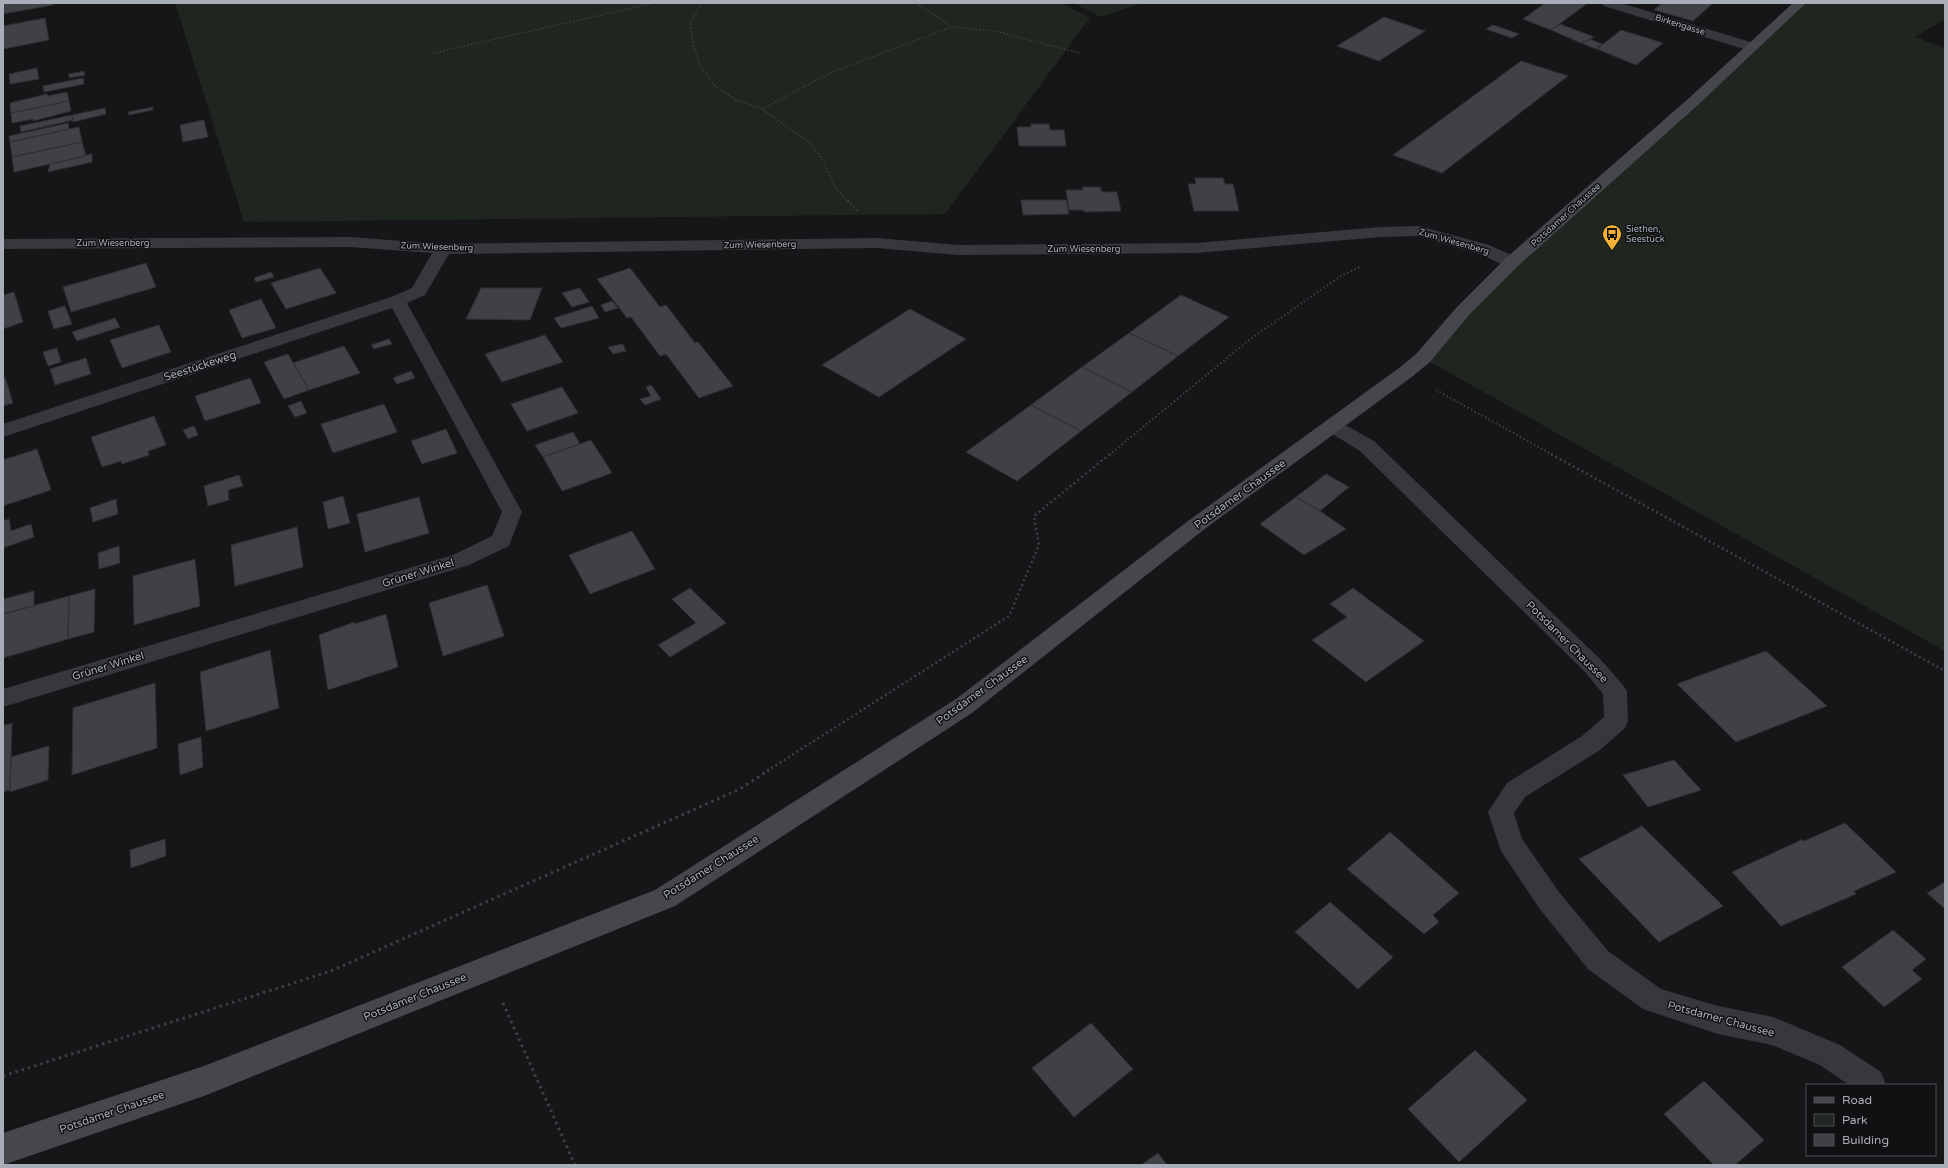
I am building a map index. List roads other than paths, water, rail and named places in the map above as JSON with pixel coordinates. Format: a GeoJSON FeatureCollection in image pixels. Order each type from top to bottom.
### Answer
{"type":"FeatureCollection","features":[{"type":"Feature","properties":{"kind":"main road","name":"Potsdamer Chaussee"},"geometry":{"type":"LineString","coordinates":[[3,1149],[204,1081],[665,898],[958,710],[1195,526],[1406,372],[1423,358],[1463,311],[1512,262],[1694,101],[1800,3]]}},
{"type":"Feature","properties":{"kind":"street","name":"Birkengasse"},"geometry":{"type":"LineString","coordinates":[[1608,3],[1752,47]]}},
{"type":"Feature","properties":{"kind":"street","name":"Zum Wiesenberg"},"geometry":{"type":"LineString","coordinates":[[3,244],[350,242],[443,249],[877,243],[958,250],[1196,248],[1382,232],[1419,231],[1483,249],[1512,262]]}},
{"type":"Feature","properties":{"kind":"street"},"geometry":{"type":"LineString","coordinates":[[397,301],[419,290],[443,249]]}},
{"type":"Feature","properties":{"kind":"street","name":"Seestückeweg"},"geometry":{"type":"LineString","coordinates":[[3,431],[397,301]]}},
{"type":"Feature","properties":{"kind":"street","name":"Grüner Winkel"},"geometry":{"type":"LineString","coordinates":[[3,698],[461,560],[501,542],[512,512],[397,301]]}},
{"type":"Feature","properties":{"kind":"street","name":"Potsdamer Chaussee"},"geometry":{"type":"LineString","coordinates":[[1333,426],[1367,446],[1593,666],[1615,691],[1616,721],[1591,743],[1516,790],[1501,812],[1510,843],[1549,900],[1598,960],[1653,1000],[1718,1020],[1773,1032],[1830,1055],[1870,1082]]}},
{"type":"Feature","properties":{"kind":"place","name":"Siethen, Seestück"},"geometry":{"type":"Point","coordinates":[1612,251]}}]}
